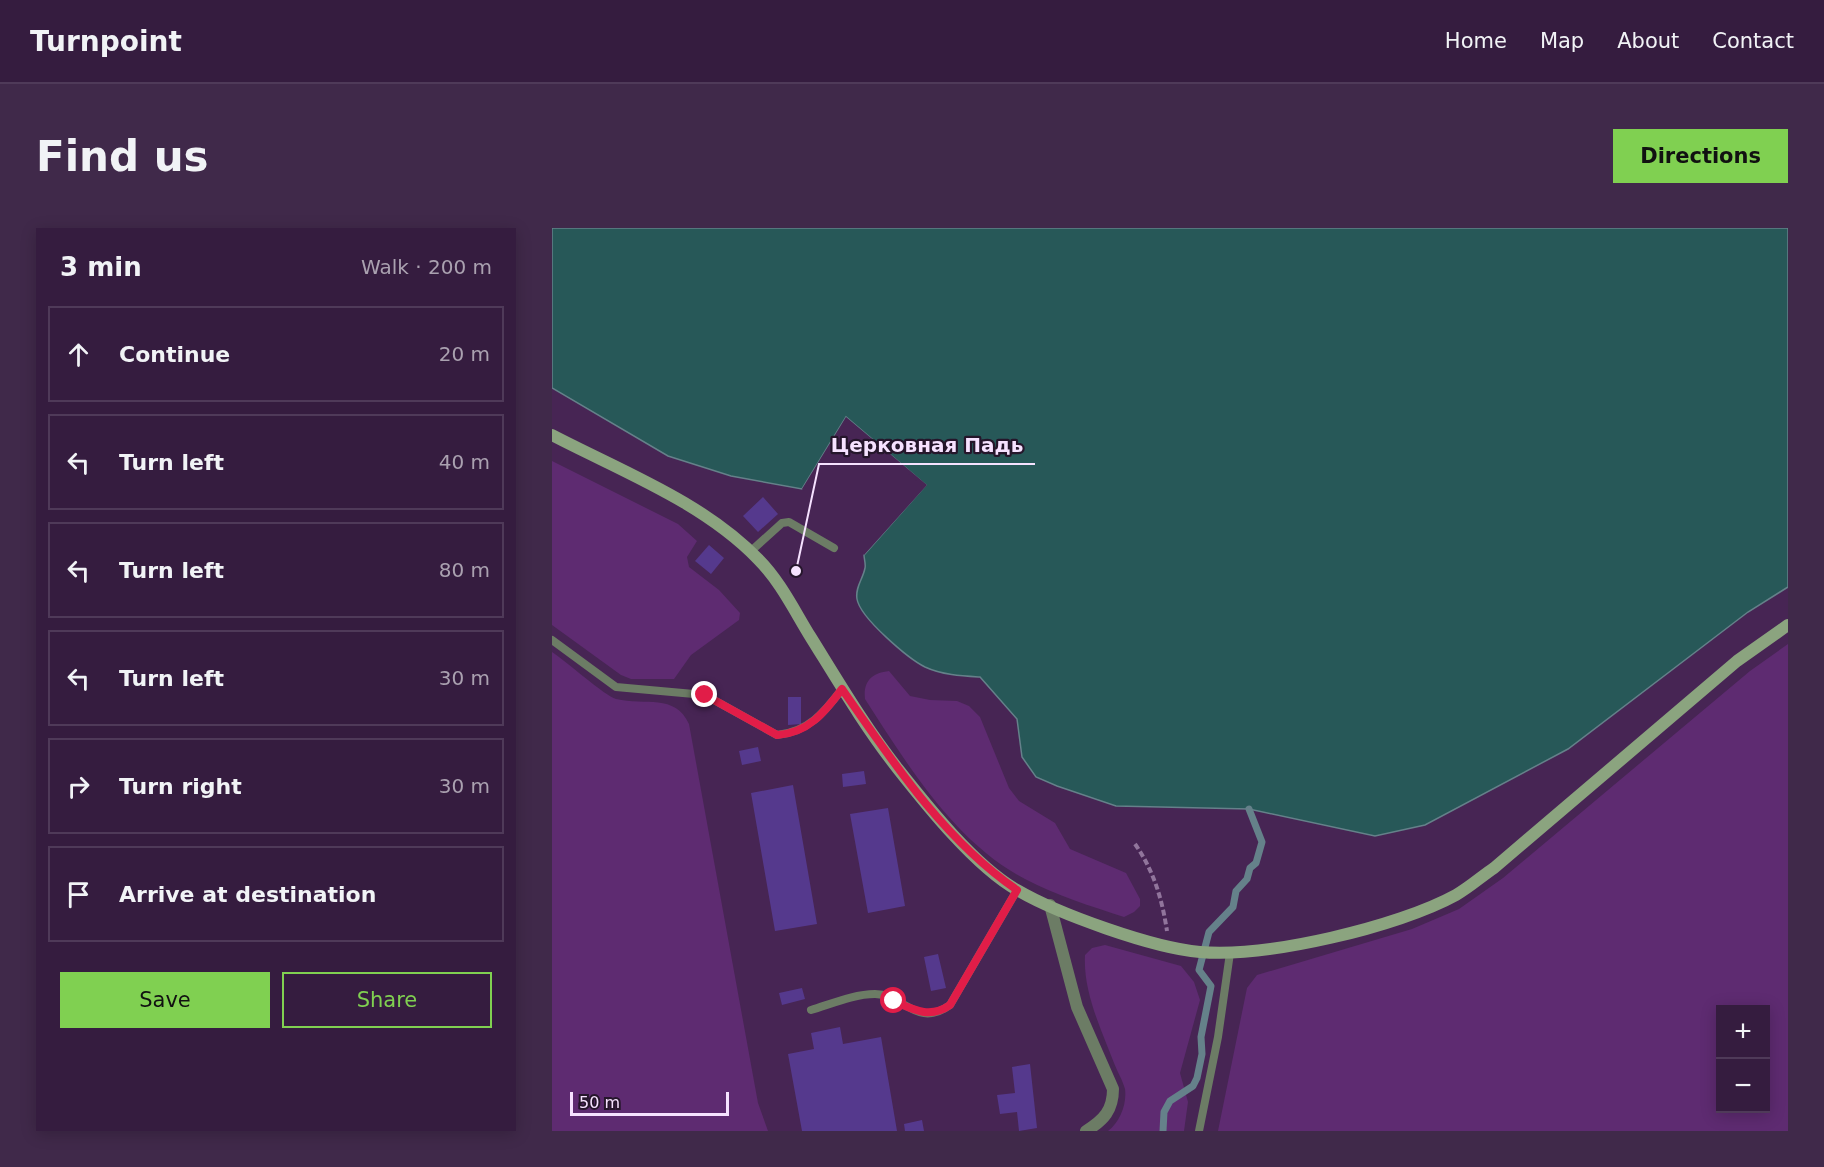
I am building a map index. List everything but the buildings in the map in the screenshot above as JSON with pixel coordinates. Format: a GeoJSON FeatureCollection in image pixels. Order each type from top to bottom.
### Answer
{"type":"FeatureCollection","features":[{"type":"Feature","properties":{"kind":"main road"},"geometry":{"type":"LineString","coordinates":[[552,435],[683,503],[751,551],[777,582],[842,689],[896,766],[932,810],[985,865],[1017,890],[1050,905],[1118,931],[1198,952],[1230,953],[1275,949],[1414,914],[1457,894],[1494,868],[1737,661],[1788,625]]}},
{"type":"Feature","properties":{"kind":"street"},"geometry":{"type":"LineString","coordinates":[[1050,905],[1077,1007],[1113,1089],[1113,1102],[1107,1116],[1086,1131]]}},
{"type":"Feature","properties":{"kind":"lane"},"geometry":{"type":"LineString","coordinates":[[751,551],[782,523],[789,522],[834,548]]}},
{"type":"Feature","properties":{"kind":"lane"},"geometry":{"type":"LineString","coordinates":[[552,640],[616,687],[705,695],[777,735],[803,729],[818,719],[842,689]]}},
{"type":"Feature","properties":{"kind":"lane"},"geometry":{"type":"LineString","coordinates":[[811,1010],[878,994],[916,1012],[927,1014],[941,1011],[950,1005],[1017,890]]}},
{"type":"Feature","properties":{"kind":"lane"},"geometry":{"type":"LineString","coordinates":[[1199,1131],[1218,1037],[1230,953]]}},
{"type":"Feature","properties":{"kind":"path"},"geometry":{"type":"LineString","coordinates":[[1135,844],[1149,865],[1163,902],[1170,946]]}},
{"type":"Feature","properties":{"kind":"shaded area"},"geometry":{"type":"Polygon","coordinates":[[[552,228],[1788,228],[1788,587],[1748,612],[1568,749],[1425,825],[1375,836],[1249,809],[1116,806],[1036,777],[1022,757],[1017,719],[980,677],[960,676],[925,667],[897,647],[876,627],[860,607],[857,595],[865,568],[864,555],[926,485],[846,417],[802,489],[731,476],[668,456],[552,388],[552,228]]]}},
{"type":"Feature","properties":{"kind":"shaded area"},"geometry":{"type":"Polygon","coordinates":[[[552,461],[678,524],[697,541],[687,557],[689,567],[719,590],[740,613],[739,620],[691,655],[674,679],[631,679],[621,675],[552,625],[552,461]]]}},
{"type":"Feature","properties":{"kind":"shaded area"},"geometry":{"type":"Polygon","coordinates":[[[1788,644],[1788,1131],[1218,1131],[1247,988],[1257,975],[1412,929],[1459,909],[1503,878],[1750,671],[1788,644]]]}},
{"type":"Feature","properties":{"kind":"shaded area"},"geometry":{"type":"Polygon","coordinates":[[[552,652],[616,699],[667,704],[683,714],[689,724],[758,1103],[768,1131],[552,1131],[552,652]]]}},
{"type":"Feature","properties":{"kind":"shaded area"},"geometry":{"type":"Polygon","coordinates":[[[889,671],[910,696],[930,700],[957,701],[969,706],[980,717],[1009,788],[1019,801],[1055,823],[1070,849],[1126,873],[1140,899],[1140,906],[1124,917],[1062,896],[1025,879],[999,863],[976,844],[934,800],[865,699],[867,683],[870,679],[889,671]]]}},
{"type":"Feature","properties":{"kind":"shaded area"},"geometry":{"type":"Polygon","coordinates":[[[1105,945],[1181,966],[1194,982],[1200,1000],[1180,1073],[1188,1102],[1184,1131],[1108,1131],[1122,1112],[1125,1089],[1094,1010],[1085,969],[1085,955],[1092,948],[1105,945]]]}},
{"type":"Feature","properties":{"kind":"pier"},"geometry":{"type":"Polygon","coordinates":[[[846,417],[927,485],[864,555],[862,552],[922,486],[847,422],[804,491],[802,489],[846,417]]]}},
{"type":"Feature","properties":{"kind":"waterway"},"geometry":{"type":"LineString","coordinates":[[1163,1131],[1164,1112],[1170,1101],[1193,1086],[1197,1078],[1202,1054],[1201,1037],[1211,986],[1199,970],[1209,932],[1233,907],[1236,891],[1247,879],[1250,868],[1256,863],[1262,842],[1249,809]]}},
{"type":"Feature","properties":{"kind":"place","name":"Церковная Падь"},"geometry":{"type":"Point","coordinates":[796,571]}},
{"type":"Feature","properties":{"kind":"route"},"geometry":{"type":"LineString","coordinates":[[705,695],[777,735],[803,729],[818,719],[842,689],[896,766],[932,810],[985,865],[1017,890],[982,946],[950,1005],[941,1011],[927,1014],[916,1012],[894,1001]]}}]}
